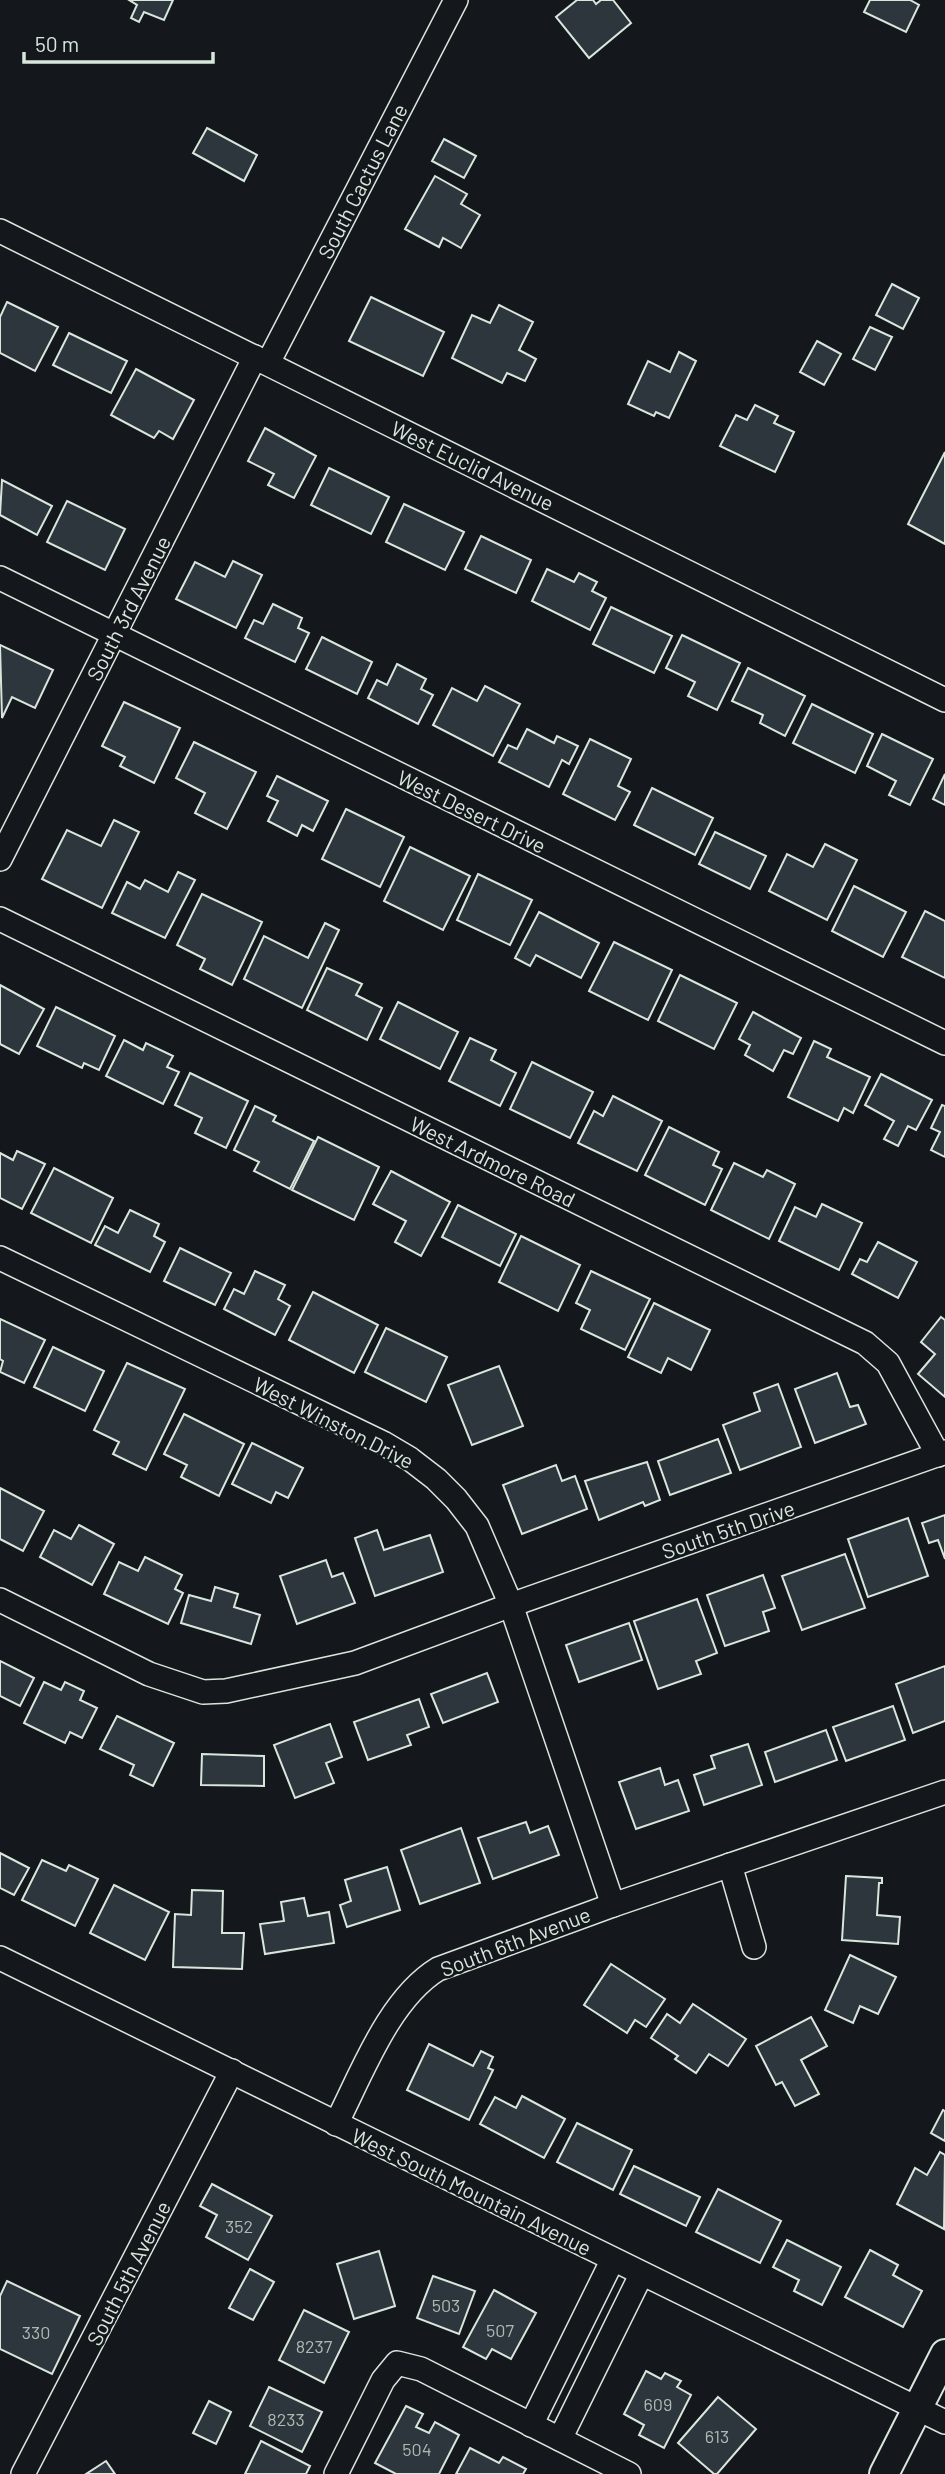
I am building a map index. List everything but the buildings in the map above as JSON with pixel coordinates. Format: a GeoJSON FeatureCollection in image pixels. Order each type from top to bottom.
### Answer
{"type":"FeatureCollection","features":[{"type":"Feature","properties":{"kind":"street","name":"South Cactus Lane"},"geometry":{"type":"LineString","coordinates":[[262,360],[456,0]]}},
{"type":"Feature","properties":{"kind":"street","name":"West Euclid Avenue"},"geometry":{"type":"LineString","coordinates":[[0,231],[945,700]]}},
{"type":"Feature","properties":{"kind":"street","name":"South 3rd Avenue"},"geometry":{"type":"LineString","coordinates":[[0,859],[114,635],[262,360]]}},
{"type":"Feature","properties":{"kind":"street","name":"West Desert Drive"},"geometry":{"type":"LineString","coordinates":[[0,578],[945,1043]]}},
{"type":"Feature","properties":{"kind":"street","name":"West Ardmore Road"},"geometry":{"type":"LineString","coordinates":[[0,919],[865,1343],[888,1363],[941,1454]]}},
{"type":"Feature","properties":{"kind":"street","name":"West Winston Drive"},"geometry":{"type":"LineString","coordinates":[[0,1258],[371,1437],[410,1459],[456,1499],[477,1526],[511,1605],[613,1905]]}},
{"type":"Feature","properties":{"kind":"street","name":"South 5th Drive"},"geometry":{"type":"LineString","coordinates":[[0,1601],[149,1674],[203,1692],[226,1691],[355,1663],[511,1605],[941,1454]]}},
{"type":"Feature","properties":{"kind":"street","name":"South 6th Avenue"},"geometry":{"type":"LineString","coordinates":[[336,2124],[395,2011],[427,1976],[470,1956],[613,1905],[945,1792]]}},
{"type":"Feature","properties":{"kind":"street"},"geometry":{"type":"LineString","coordinates":[[730,1865],[754,1947]]}},
{"type":"Feature","properties":{"kind":"street","name":"West South Mountain Avenue"},"geometry":{"type":"LineString","coordinates":[[0,1958],[945,2423]]}},
{"type":"Feature","properties":{"kind":"street","name":"South 5th Avenue"},"geometry":{"type":"LineString","coordinates":[[23,2474],[232,2071]]}},
{"type":"Feature","properties":{"kind":"street"},"geometry":{"type":"LineString","coordinates":[[531,2425],[612,2261]]}},
{"type":"Feature","properties":{"kind":"street"},"geometry":{"type":"LineString","coordinates":[[560,2439],[641,2275]]}},
{"type":"Feature","properties":{"kind":"street"},"geometry":{"type":"LineString","coordinates":[[884,2474],[945,2354]]}},
{"type":"Feature","properties":{"kind":"street"},"geometry":{"type":"LineString","coordinates":[[563,2360],[593,2374]]}},
{"type":"Feature","properties":{"kind":"street"},"geometry":{"type":"LineString","coordinates":[[336,2474],[383,2380],[397,2363],[421,2370],[629,2474]]}}]}
